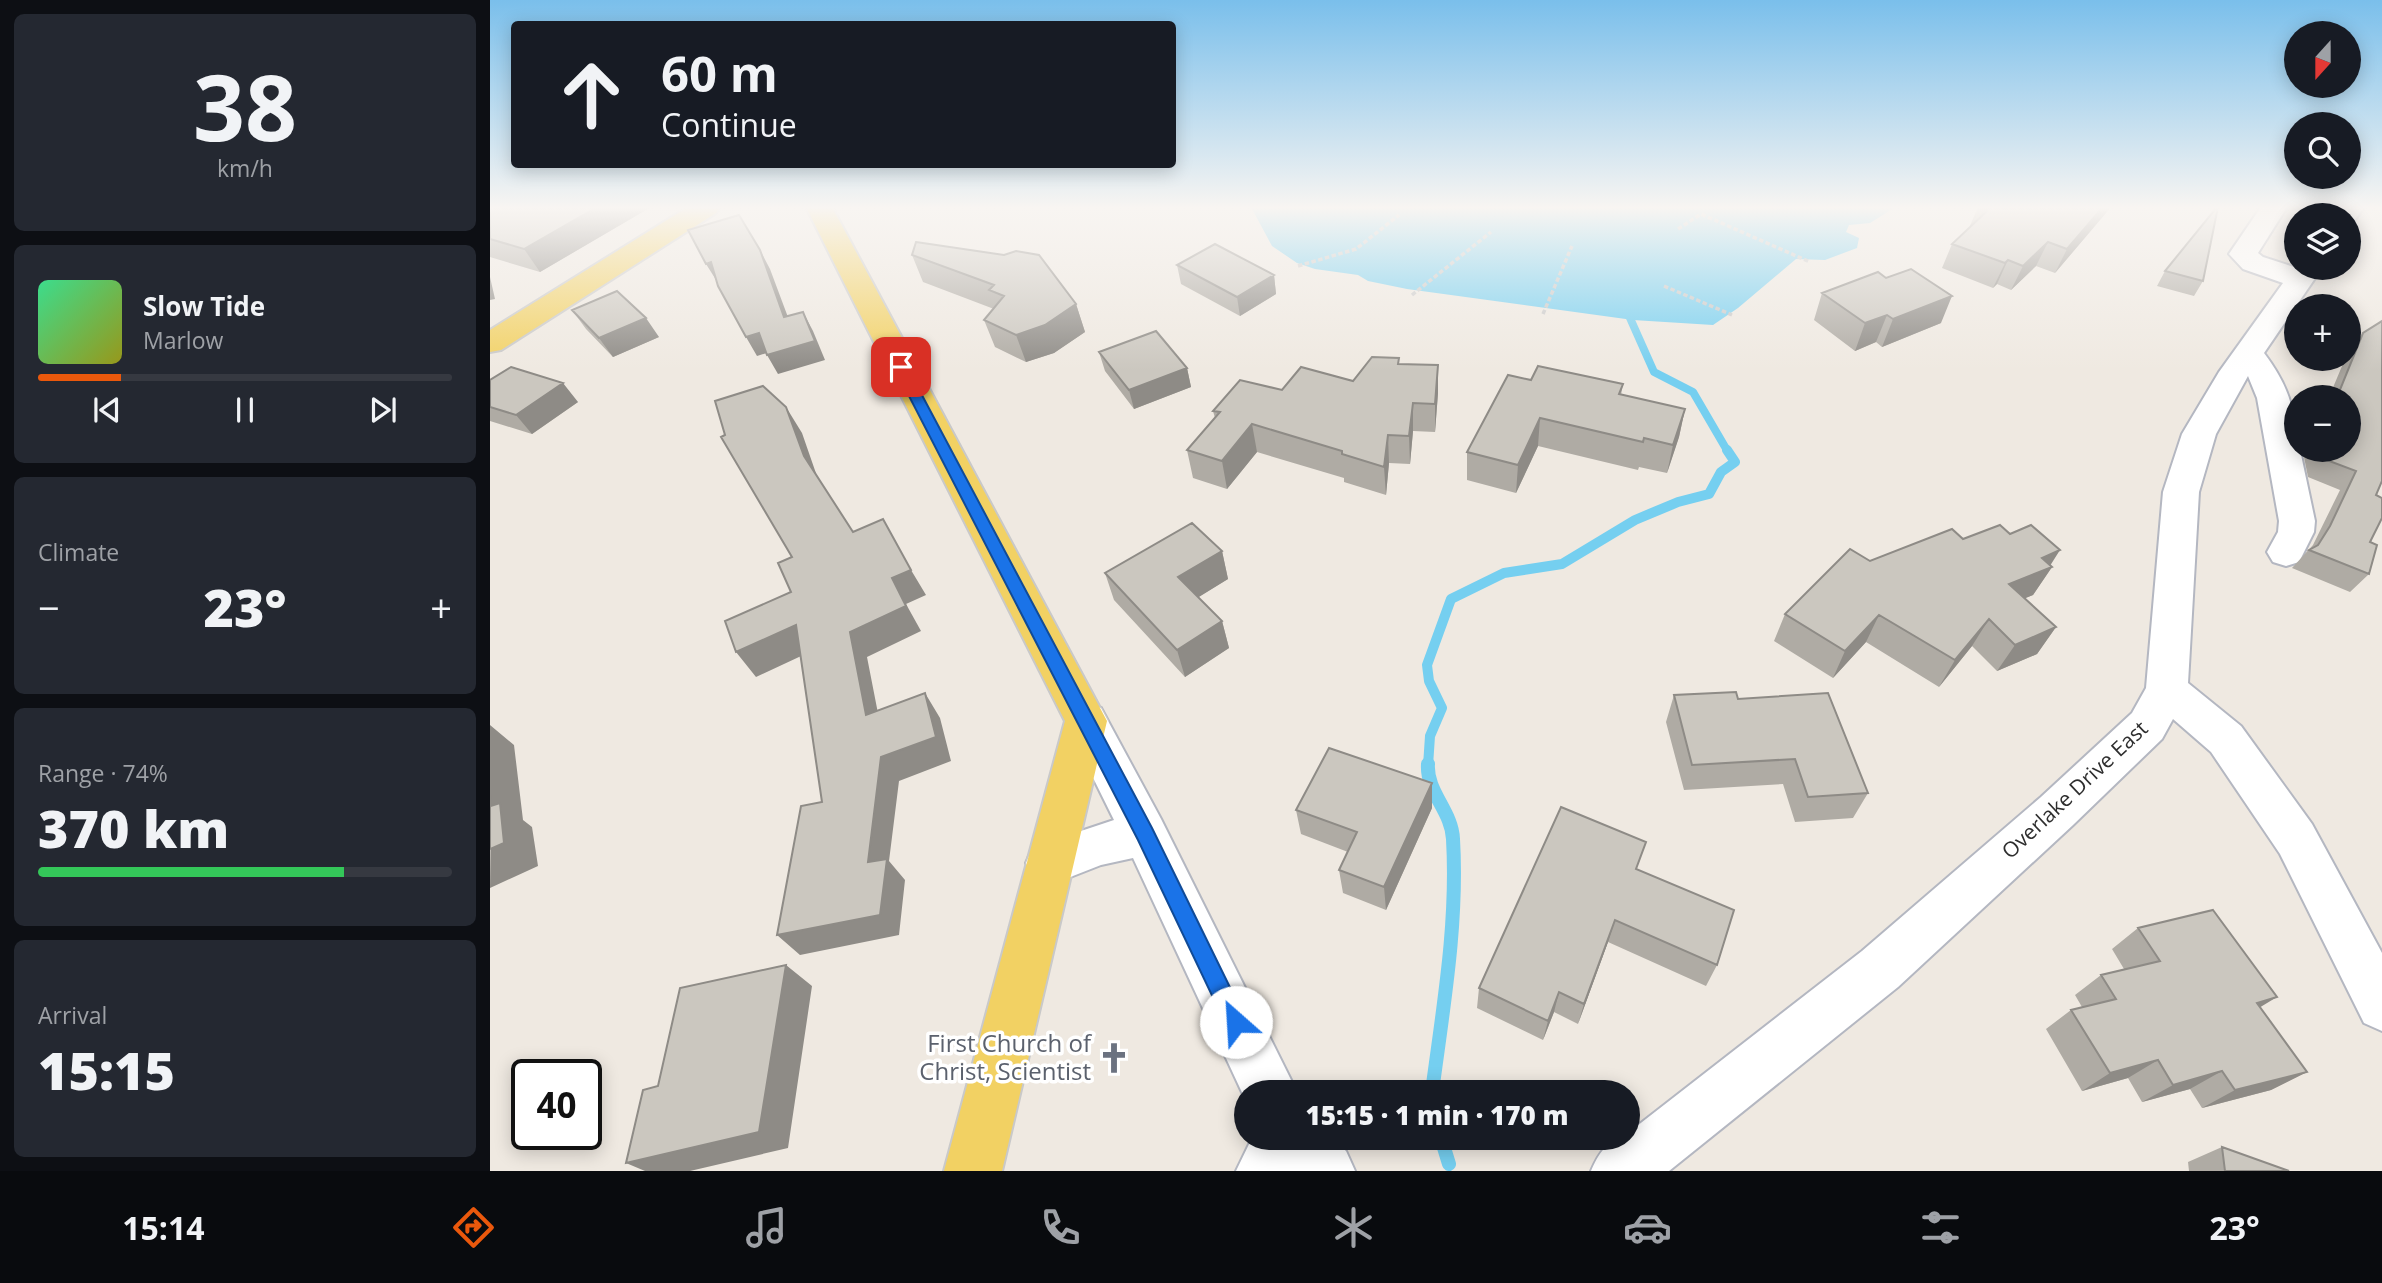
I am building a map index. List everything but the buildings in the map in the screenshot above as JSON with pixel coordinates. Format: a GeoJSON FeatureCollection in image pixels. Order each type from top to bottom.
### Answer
{"type":"FeatureCollection","features":[{"type":"Feature","properties":{"kind":"main road"},"geometry":{"type":"LineString","coordinates":[[490,343],[620,262]]}},
{"type":"Feature","properties":{"kind":"main road"},"geometry":{"type":"LineString","coordinates":[[847,262],[1086,721],[973,1171]]}},
{"type":"Feature","properties":{"kind":"street"},"geometry":{"type":"LineString","coordinates":[[2253,262],[2284,269]]}},
{"type":"Feature","properties":{"kind":"street","name":"Overlake Drive East"},"geometry":{"type":"LineString","coordinates":[[1620,1171],[1658,1145],[1880,969],[2057,811],[2147,726],[2167,690],[2181,492],[2199,433],[2248,352],[2299,280]]}},
{"type":"Feature","properties":{"kind":"street"},"geometry":{"type":"LineString","coordinates":[[2248,352],[2268,380],[2281,429],[2297,521],[2296,532],[2286,552]]}},
{"type":"Feature","properties":{"kind":"street"},"geometry":{"type":"LineString","coordinates":[[2167,690],[2226,739],[2295,839],[2382,1005]]}},
{"type":"Feature","properties":{"kind":"street"},"geometry":{"type":"LineString","coordinates":[[1086,721],[1145,834],[1264,1080]]}},
{"type":"Feature","properties":{"kind":"street"},"geometry":{"type":"LineString","coordinates":[[1050,863],[1100,844],[1145,834]]}},
{"type":"Feature","properties":{"kind":"street"},"geometry":{"type":"LineString","coordinates":[[1265,1171],[1276,1150]]}},
{"type":"Feature","properties":{"kind":"street"},"geometry":{"type":"LineString","coordinates":[[1304,1150],[1326,1171]]}},
{"type":"Feature","properties":{"kind":"path"},"geometry":{"type":"LineString","coordinates":[[1298,267],[1315,262]]}},
{"type":"Feature","properties":{"kind":"path"},"geometry":{"type":"LineString","coordinates":[[1412,295],[1454,262]]}},
{"type":"Feature","properties":{"kind":"path"},"geometry":{"type":"LineString","coordinates":[[1543,314],[1565,262]]}},
{"type":"Feature","properties":{"kind":"path"},"geometry":{"type":"LineString","coordinates":[[1664,286],[1732,315]]}},
{"type":"Feature","properties":{"kind":"water"},"geometry":{"type":"Polygon","coordinates":[[[1295,262],[1793,262],[1738,308],[1713,325],[1633,320],[1407,289],[1368,281],[1358,275],[1315,269],[1295,262]]]}},
{"type":"Feature","properties":{"kind":"waterway"},"geometry":{"type":"LineString","coordinates":[[1626,309],[1654,372],[1693,392],[1728,452]]}},
{"type":"Feature","properties":{"kind":"waterway"},"geometry":{"type":"LineString","coordinates":[[1428,766],[1430,736],[1442,708],[1429,681],[1427,665],[1451,599],[1504,573],[1562,564],[1635,520],[1678,502],[1709,494],[1721,472],[1735,462],[1727,450]]}},
{"type":"Feature","properties":{"kind":"waterway"},"geometry":{"type":"LineString","coordinates":[[1428,766],[1431,784],[1452,829],[1454,871],[1449,966],[1434,1080]]}},
{"type":"Feature","properties":{"kind":"waterway"},"geometry":{"type":"LineString","coordinates":[[1445,1150],[1449,1164]]}},
{"type":"Feature","properties":{"kind":"place","name":"First Church of Christ, Scientist"},"geometry":{"type":"Point","coordinates":[1114,1058]}},
{"type":"Feature","properties":{"kind":"route"},"geometry":{"type":"LineString","coordinates":[[901,367],[1145,834],[1236,1022]]}}]}
